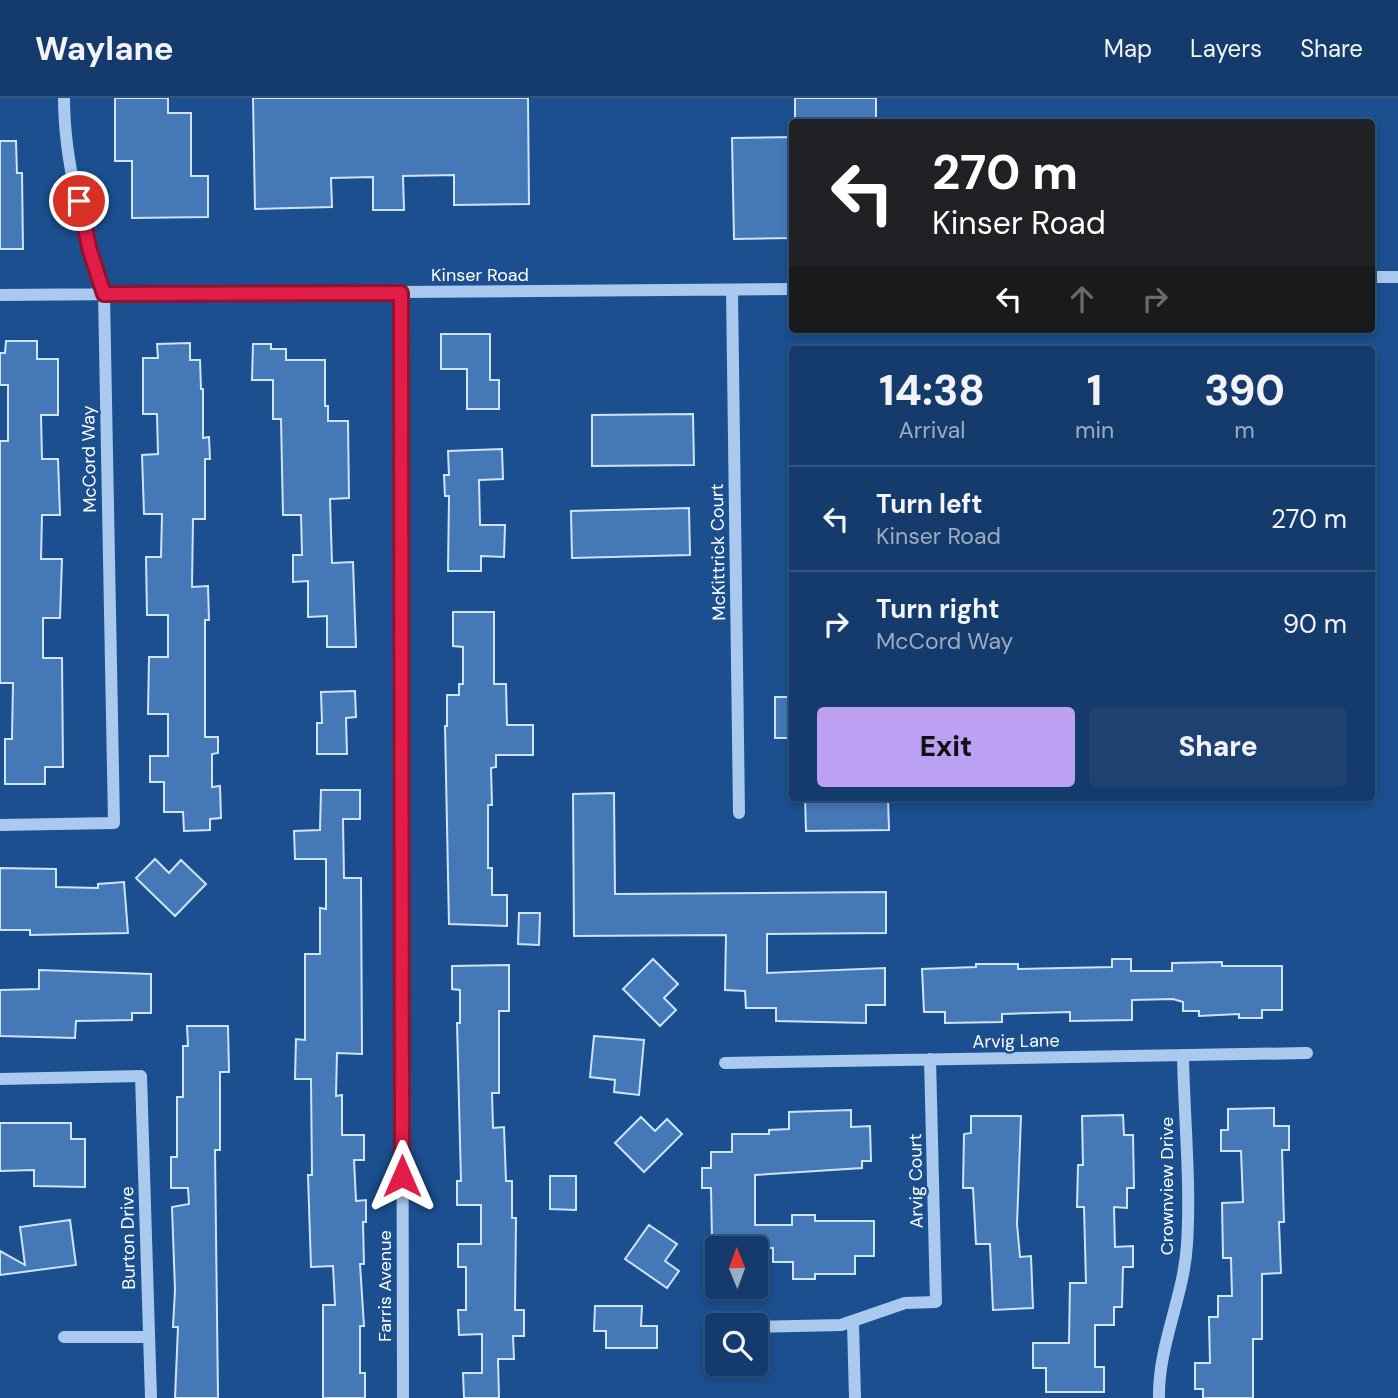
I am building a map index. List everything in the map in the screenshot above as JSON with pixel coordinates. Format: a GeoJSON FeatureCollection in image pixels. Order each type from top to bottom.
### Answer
{"type":"FeatureCollection","features":[{"type":"Feature","properties":{"kind":"street","name":"McCord Way"},"geometry":{"type":"LineString","coordinates":[[0,825],[114,823],[104,294],[90,251],[64,135],[64,98]]}},
{"type":"Feature","properties":{"kind":"street"},"geometry":{"type":"LineString","coordinates":[[1375,277],[1398,277]]}},
{"type":"Feature","properties":{"kind":"street","name":"Kinser Road"},"geometry":{"type":"LineString","coordinates":[[0,295],[789,289]]}},
{"type":"Feature","properties":{"kind":"street","name":"McKittrick Court"},"geometry":{"type":"LineString","coordinates":[[732,290],[739,813]]}},
{"type":"Feature","properties":{"kind":"street","name":"Farris Avenue"},"geometry":{"type":"LineString","coordinates":[[401,293],[403,1398]]}},
{"type":"Feature","properties":{"kind":"street","name":"Arvig Lane"},"geometry":{"type":"LineString","coordinates":[[725,1063],[1307,1053]]}},
{"type":"Feature","properties":{"kind":"street","name":"Crownview Drive"},"geometry":{"type":"LineString","coordinates":[[1158,1398],[1165,1340],[1181,1284],[1187,1245],[1183,1055]]}},
{"type":"Feature","properties":{"kind":"street","name":"Arvig Court"},"geometry":{"type":"LineString","coordinates":[[853,1323],[905,1303],[936,1301],[930,1059]]}},
{"type":"Feature","properties":{"kind":"street","name":"Burton Drive"},"geometry":{"type":"LineString","coordinates":[[0,1079],[141,1076],[151,1398]]}},
{"type":"Feature","properties":{"kind":"street"},"geometry":{"type":"LineString","coordinates":[[768,1327],[853,1323],[855,1398]]}},
{"type":"Feature","properties":{"kind":"street"},"geometry":{"type":"LineString","coordinates":[[64,1337],[148,1337]]}},
{"type":"Feature","properties":{"kind":"building"},"geometry":{"type":"Polygon","coordinates":[[[115,98],[168,98],[168,113],[191,113],[191,176],[208,176],[208,217],[132,218],[132,161],[115,161],[115,98]]]}},
{"type":"Feature","properties":{"kind":"building"},"geometry":{"type":"Polygon","coordinates":[[[253,98],[528,98],[529,204],[454,205],[454,175],[403,176],[404,210],[373,210],[373,177],[331,178],[332,207],[255,209],[253,98]]]}},
{"type":"Feature","properties":{"kind":"building"},"geometry":{"type":"Polygon","coordinates":[[[795,98],[876,98],[876,119],[795,119],[795,98]]]}},
{"type":"Feature","properties":{"kind":"building"},"geometry":{"type":"Polygon","coordinates":[[[789,137],[789,238],[734,239],[732,138],[789,137]]]}},
{"type":"Feature","properties":{"kind":"building"},"geometry":{"type":"Polygon","coordinates":[[[0,141],[16,141],[17,173],[22,173],[23,249],[0,249],[0,141]]]}},
{"type":"Feature","properties":{"kind":"building"},"geometry":{"type":"Polygon","coordinates":[[[441,334],[490,334],[490,380],[499,380],[499,409],[467,409],[467,369],[441,369],[441,334]]]}},
{"type":"Feature","properties":{"kind":"building"},"geometry":{"type":"Polygon","coordinates":[[[6,341],[37,341],[37,359],[58,359],[58,415],[41,415],[42,459],[58,459],[60,515],[42,515],[41,559],[62,559],[60,618],[43,618],[43,658],[62,658],[63,767],[45,767],[45,784],[5,784],[5,739],[12,739],[13,683],[0,683],[0,441],[8,441],[8,385],[0,385],[0,353],[5,353],[6,341]]]}},
{"type":"Feature","properties":{"kind":"building"},"geometry":{"type":"Polygon","coordinates":[[[190,343],[190,360],[200,360],[203,438],[209,437],[210,459],[205,459],[205,519],[193,519],[192,587],[208,586],[209,620],[205,620],[205,737],[218,737],[218,753],[212,754],[212,787],[220,786],[221,818],[210,819],[210,830],[184,831],[183,812],[164,812],[164,782],[150,782],[150,756],[168,756],[168,714],[148,714],[149,657],[168,657],[168,615],[147,615],[146,557],[161,557],[162,514],[144,514],[142,455],[158,454],[157,414],[143,414],[143,358],[158,358],[157,344],[190,343]]]}},
{"type":"Feature","properties":{"kind":"building"},"geometry":{"type":"Polygon","coordinates":[[[253,344],[271,344],[271,349],[286,349],[286,360],[325,360],[325,406],[328,406],[328,421],[348,421],[349,498],[330,499],[332,563],[353,562],[356,647],[327,647],[327,616],[308,617],[308,581],[293,582],[293,555],[302,555],[301,515],[283,515],[281,419],[273,419],[273,380],[252,380],[253,344]]]}},
{"type":"Feature","properties":{"kind":"building"},"geometry":{"type":"Polygon","coordinates":[[[693,414],[694,465],[592,466],[592,415],[693,414]]]}},
{"type":"Feature","properties":{"kind":"building"},"geometry":{"type":"Polygon","coordinates":[[[502,449],[503,479],[479,480],[480,525],[505,525],[504,557],[481,556],[481,571],[448,571],[449,496],[445,496],[444,475],[449,475],[448,451],[502,449]]]}},
{"type":"Feature","properties":{"kind":"building"},"geometry":{"type":"Polygon","coordinates":[[[689,508],[690,555],[572,558],[571,511],[689,508]]]}},
{"type":"Feature","properties":{"kind":"building"},"geometry":{"type":"Polygon","coordinates":[[[453,612],[494,612],[494,684],[506,684],[507,725],[533,725],[533,755],[496,755],[496,767],[491,768],[492,805],[488,805],[488,868],[492,868],[492,895],[507,895],[507,926],[449,924],[445,726],[447,695],[459,695],[459,684],[463,684],[463,647],[453,646],[453,612]]]}},
{"type":"Feature","properties":{"kind":"building"},"geometry":{"type":"Polygon","coordinates":[[[355,691],[356,717],[346,718],[347,754],[317,754],[317,723],[322,723],[321,692],[355,691]]]}},
{"type":"Feature","properties":{"kind":"building"},"geometry":{"type":"Polygon","coordinates":[[[775,697],[789,697],[789,738],[775,738],[775,697]]]}},
{"type":"Feature","properties":{"kind":"building"},"geometry":{"type":"Polygon","coordinates":[[[321,790],[360,790],[360,819],[343,819],[344,878],[361,878],[362,1054],[337,1053],[336,1096],[342,1095],[342,1135],[364,1135],[364,1160],[354,1160],[356,1201],[366,1200],[366,1222],[363,1222],[364,1264],[360,1264],[364,1326],[360,1326],[360,1373],[365,1373],[365,1398],[323,1398],[323,1305],[335,1305],[333,1266],[311,1267],[308,1175],[312,1175],[311,1079],[295,1079],[296,1039],[305,1040],[305,954],[320,954],[320,908],[326,909],[326,859],[295,859],[294,831],[320,830],[321,790]]]}},
{"type":"Feature","properties":{"kind":"building"},"geometry":{"type":"Polygon","coordinates":[[[614,793],[615,894],[886,892],[886,933],[767,934],[767,973],[885,968],[885,1005],[866,1005],[866,1023],[776,1021],[776,1008],[746,1008],[745,991],[725,990],[726,935],[574,936],[573,794],[614,793]]]}},
{"type":"Feature","properties":{"kind":"building"},"geometry":{"type":"Polygon","coordinates":[[[805,801],[888,801],[889,830],[806,831],[805,801]]]}},
{"type":"Feature","properties":{"kind":"building"},"geometry":{"type":"Polygon","coordinates":[[[155,859],[169,873],[181,860],[206,884],[175,916],[136,878],[155,859]]]}},
{"type":"Feature","properties":{"kind":"building"},"geometry":{"type":"Polygon","coordinates":[[[0,868],[56,869],[56,887],[98,888],[98,884],[124,882],[128,933],[30,935],[30,930],[0,930],[0,868]]]}},
{"type":"Feature","properties":{"kind":"building"},"geometry":{"type":"Polygon","coordinates":[[[519,913],[540,913],[539,945],[518,944],[519,913]]]}},
{"type":"Feature","properties":{"kind":"building"},"geometry":{"type":"Polygon","coordinates":[[[653,959],[678,984],[664,998],[676,1010],[660,1026],[623,989],[653,959]]]}},
{"type":"Feature","properties":{"kind":"building"},"geometry":{"type":"Polygon","coordinates":[[[1112,959],[1131,959],[1131,971],[1172,971],[1172,963],[1222,962],[1222,966],[1282,966],[1282,1010],[1262,1010],[1262,1018],[1239,1018],[1239,1014],[1199,1016],[1199,1011],[1183,1011],[1183,1002],[1173,999],[1132,1000],[1132,1020],[1070,1021],[1070,1012],[1002,1014],[1002,1022],[945,1023],[945,1012],[924,1012],[922,969],[976,967],[976,964],[1018,964],[1018,969],[1112,967],[1112,959]]]}},
{"type":"Feature","properties":{"kind":"building"},"geometry":{"type":"Polygon","coordinates":[[[509,965],[509,1011],[499,1011],[499,1093],[492,1093],[493,1128],[504,1127],[506,1181],[512,1181],[512,1218],[516,1218],[515,1310],[524,1310],[524,1336],[513,1336],[514,1359],[498,1359],[499,1398],[464,1398],[463,1373],[482,1373],[482,1334],[459,1335],[458,1310],[466,1310],[466,1267],[458,1267],[458,1244],[481,1244],[481,1205],[457,1205],[457,1181],[461,1181],[457,1023],[460,1023],[460,990],[452,989],[452,966],[509,965]]]}},
{"type":"Feature","properties":{"kind":"building"},"geometry":{"type":"Polygon","coordinates":[[[39,970],[151,974],[151,1013],[132,1013],[132,1020],[76,1021],[75,1038],[0,1036],[0,990],[39,989],[39,970]]]}},
{"type":"Feature","properties":{"kind":"building"},"geometry":{"type":"Polygon","coordinates":[[[187,1026],[228,1026],[229,1072],[220,1072],[220,1150],[215,1150],[218,1398],[175,1398],[178,1327],[173,1327],[175,1290],[172,1207],[189,1204],[188,1188],[171,1188],[171,1157],[177,1157],[177,1097],[183,1097],[183,1046],[188,1046],[187,1026]]]}},
{"type":"Feature","properties":{"kind":"building"},"geometry":{"type":"Polygon","coordinates":[[[594,1036],[644,1040],[639,1095],[614,1092],[615,1080],[590,1077],[594,1036]]]}},
{"type":"Feature","properties":{"kind":"building"},"geometry":{"type":"Polygon","coordinates":[[[1274,1108],[1274,1126],[1289,1126],[1289,1150],[1282,1150],[1284,1222],[1279,1222],[1281,1273],[1262,1274],[1262,1339],[1253,1339],[1253,1398],[1203,1398],[1203,1389],[1195,1389],[1195,1363],[1210,1363],[1209,1317],[1218,1317],[1218,1296],[1232,1296],[1231,1258],[1223,1258],[1222,1203],[1243,1202],[1241,1151],[1221,1151],[1221,1130],[1228,1130],[1228,1109],[1274,1108]]]}},
{"type":"Feature","properties":{"kind":"building"},"geometry":{"type":"Polygon","coordinates":[[[851,1110],[851,1127],[870,1126],[871,1161],[862,1161],[862,1168],[755,1175],[755,1225],[792,1225],[792,1215],[815,1215],[815,1221],[874,1221],[874,1256],[855,1256],[855,1274],[815,1274],[815,1279],[793,1279],[793,1262],[773,1262],[773,1248],[768,1248],[768,1236],[712,1236],[711,1188],[702,1188],[702,1168],[711,1168],[711,1152],[732,1152],[732,1134],[769,1134],[769,1130],[789,1129],[789,1112],[851,1110]]]}},
{"type":"Feature","properties":{"kind":"building"},"geometry":{"type":"Polygon","coordinates":[[[1123,1115],[1124,1135],[1133,1135],[1134,1188],[1127,1188],[1127,1208],[1114,1207],[1115,1247],[1133,1246],[1133,1267],[1123,1267],[1122,1307],[1114,1307],[1114,1325],[1095,1325],[1095,1367],[1104,1367],[1104,1392],[1046,1392],[1046,1368],[1033,1368],[1033,1343],[1069,1343],[1070,1283],[1086,1283],[1084,1207],[1077,1207],[1078,1165],[1083,1165],[1082,1116],[1123,1115]]]}},
{"type":"Feature","properties":{"kind":"building"},"geometry":{"type":"Polygon","coordinates":[[[971,1116],[1021,1116],[1017,1224],[1020,1257],[1031,1256],[1033,1308],[993,1310],[990,1244],[976,1244],[973,1188],[963,1188],[964,1134],[971,1133],[971,1116]]]}},
{"type":"Feature","properties":{"kind":"building"},"geometry":{"type":"Polygon","coordinates":[[[641,1117],[655,1131],[667,1119],[682,1134],[644,1172],[615,1143],[641,1117]]]}},
{"type":"Feature","properties":{"kind":"building"},"geometry":{"type":"Polygon","coordinates":[[[0,1123],[71,1123],[71,1139],[85,1139],[85,1187],[34,1186],[34,1170],[0,1171],[0,1123]]]}},
{"type":"Feature","properties":{"kind":"building"},"geometry":{"type":"Polygon","coordinates":[[[550,1176],[576,1176],[576,1210],[550,1209],[550,1176]]]}},
{"type":"Feature","properties":{"kind":"building"},"geometry":{"type":"Polygon","coordinates":[[[70,1220],[76,1265],[0,1275],[0,1251],[25,1265],[20,1227],[70,1220]]]}},
{"type":"Feature","properties":{"kind":"building"},"geometry":{"type":"Polygon","coordinates":[[[649,1225],[677,1244],[665,1261],[679,1271],[667,1288],[625,1259],[649,1225]]]}},
{"type":"Feature","properties":{"kind":"building"},"geometry":{"type":"Polygon","coordinates":[[[595,1306],[642,1306],[641,1326],[657,1326],[657,1348],[606,1348],[606,1331],[594,1331],[595,1306]]]}},
{"type":"Feature","properties":{"kind":"route"},"geometry":{"type":"LineString","coordinates":[[79,201],[90,251],[104,294],[401,293],[402,1176]]}}]}
